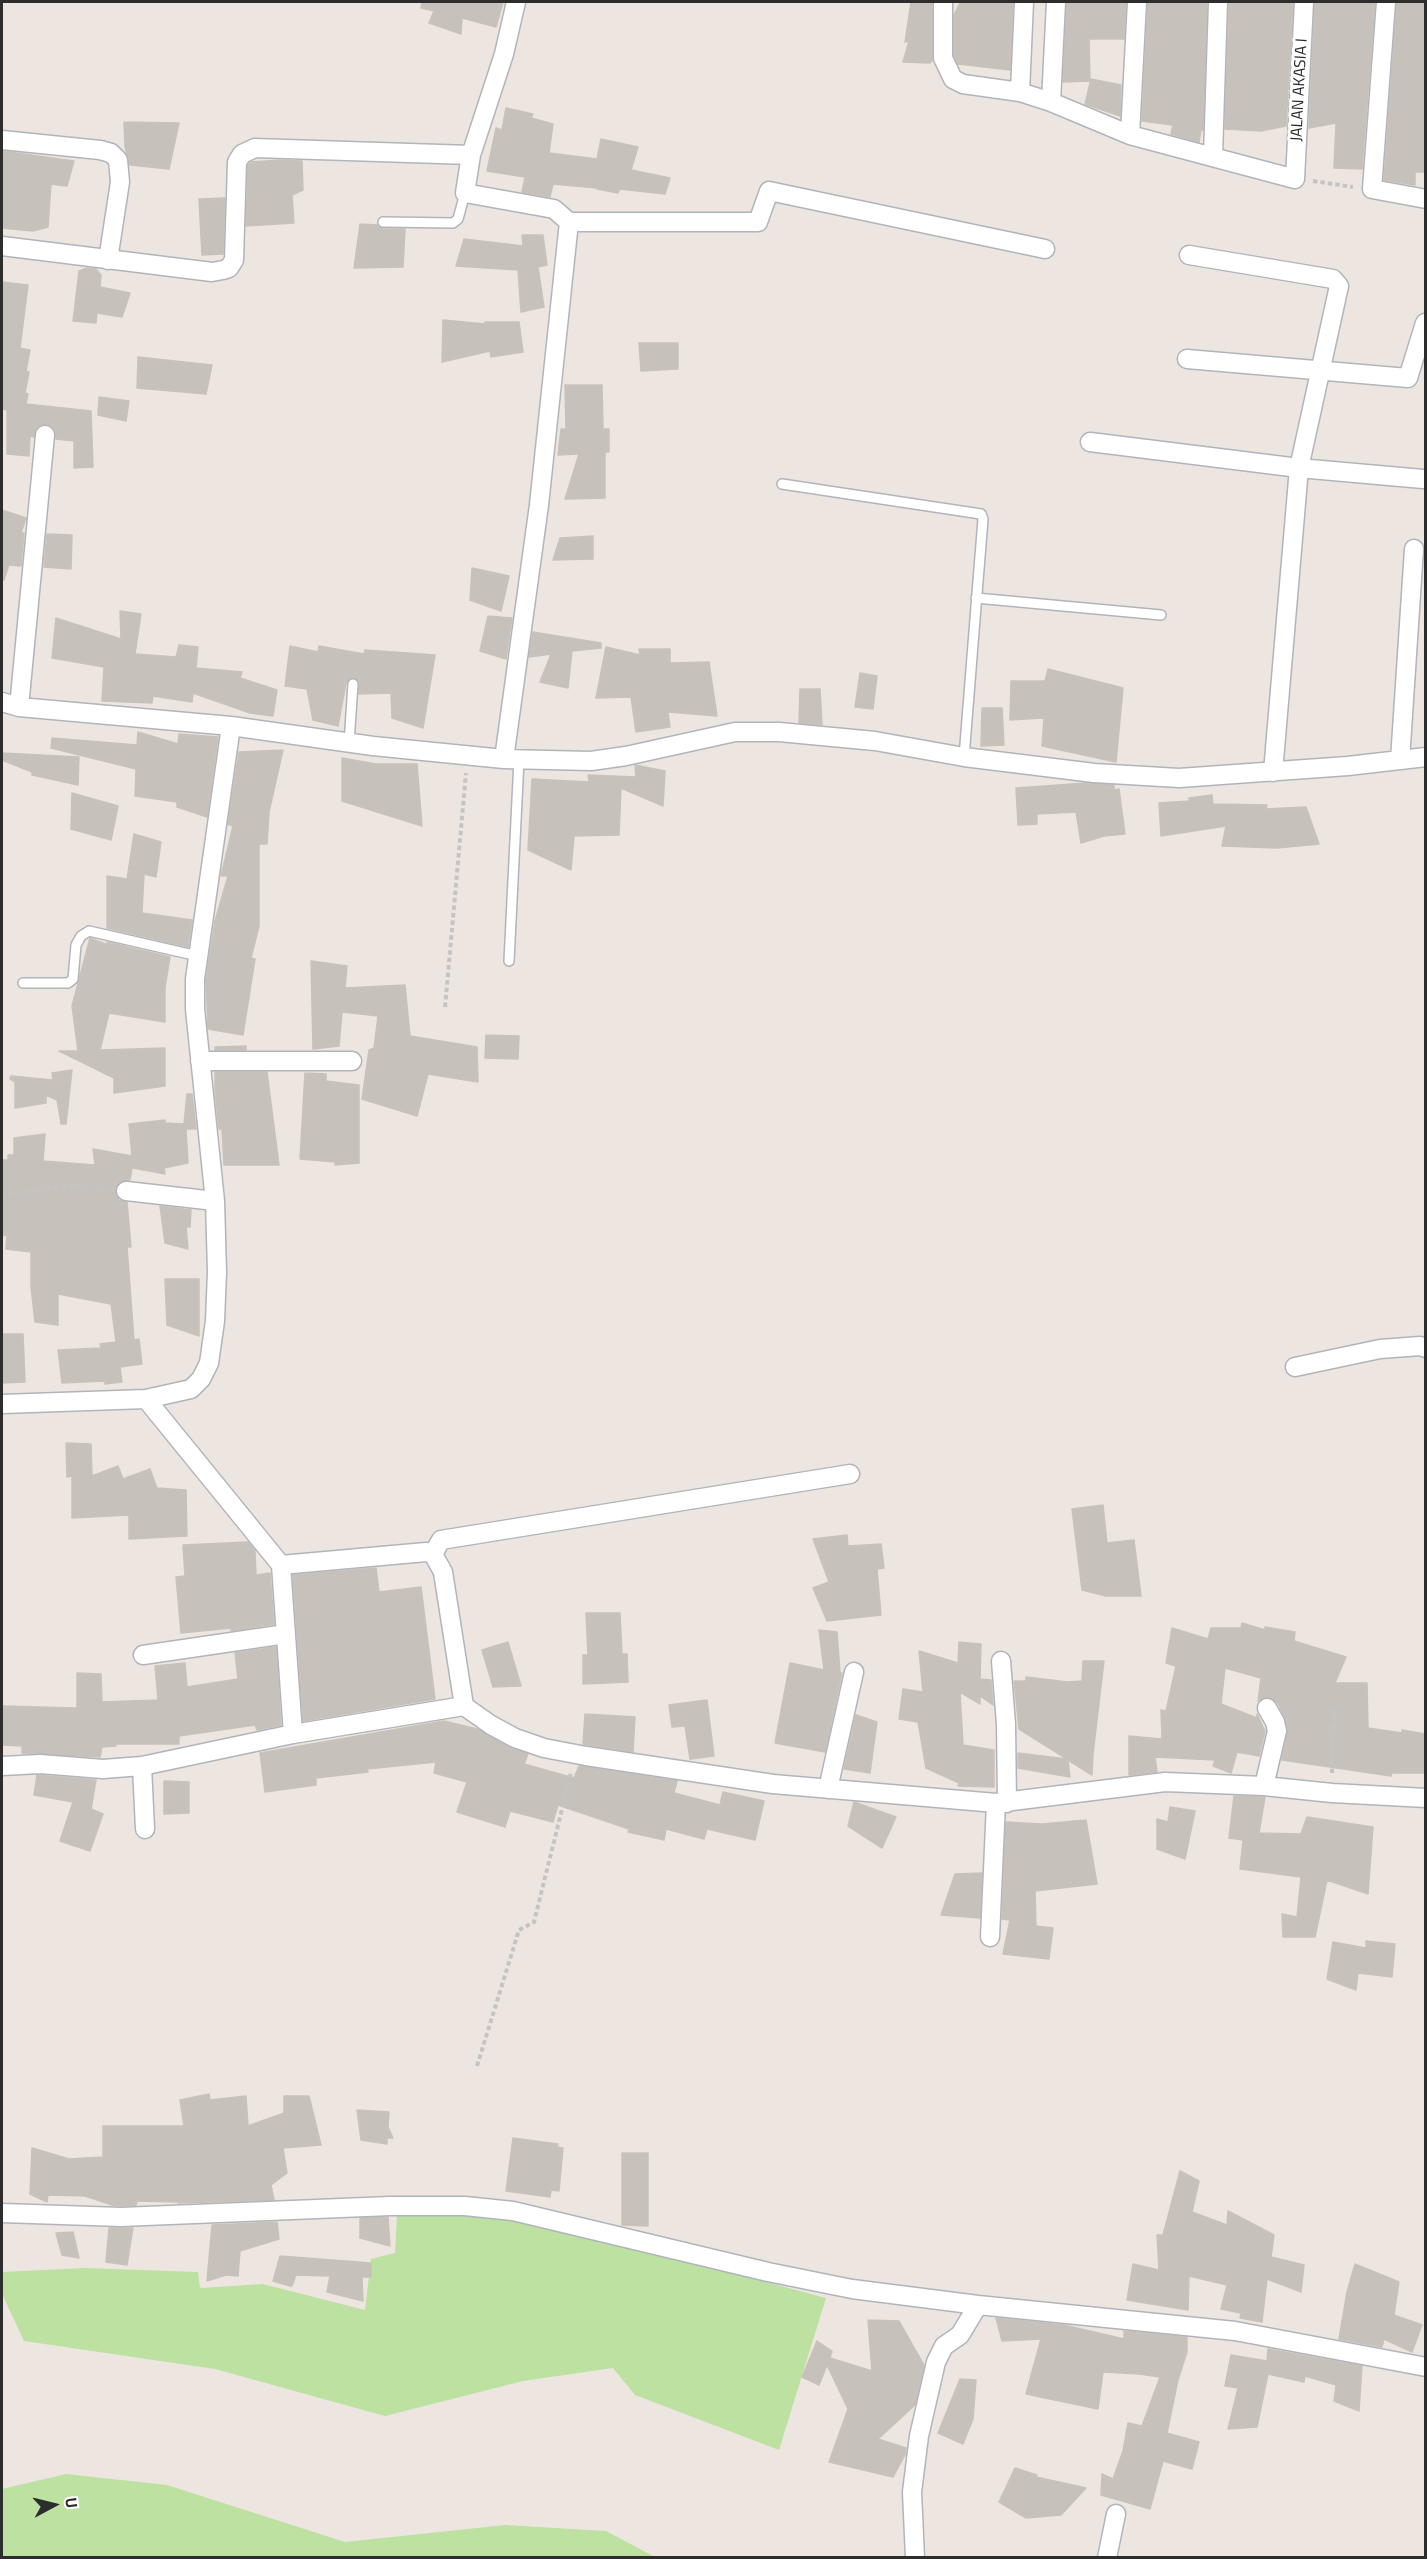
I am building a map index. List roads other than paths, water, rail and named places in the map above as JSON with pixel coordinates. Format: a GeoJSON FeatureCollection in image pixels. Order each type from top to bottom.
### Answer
{"type":"FeatureCollection","features":[{"type":"Feature","properties":{"kind":"street"},"geometry":{"type":"LineString","coordinates":[[516,2],[504,54],[471,155],[465,193],[554,209],[569,222],[758,222],[770,190],[1045,249]]}},
{"type":"Feature","properties":{"kind":"street"},"geometry":{"type":"LineString","coordinates":[[943,2],[943,58],[953,79],[963,84],[1020,92],[1051,102],[1130,135],[1213,156],[1218,2]]}},
{"type":"Feature","properties":{"kind":"street"},"geometry":{"type":"LineString","coordinates":[[1020,92],[1024,2]]}},
{"type":"Feature","properties":{"kind":"street"},"geometry":{"type":"LineString","coordinates":[[1051,102],[1056,2]]}},
{"type":"Feature","properties":{"kind":"street"},"geometry":{"type":"LineString","coordinates":[[1130,135],[1137,2]]}},
{"type":"Feature","properties":{"kind":"street","name":"JALAN AKASIA I"},"geometry":{"type":"LineString","coordinates":[[1213,156],[1295,179],[1304,2]]}},
{"type":"Feature","properties":{"kind":"street"},"geometry":{"type":"LineString","coordinates":[[1386,2],[1372,189],[1425,199]]}},
{"type":"Feature","properties":{"kind":"street"},"geometry":{"type":"LineString","coordinates":[[2,140],[100,150],[111,153],[118,160],[120,182],[108,260]]}},
{"type":"Feature","properties":{"kind":"street"},"geometry":{"type":"LineString","coordinates":[[2,246],[212,272],[229,268],[234,260],[237,162],[242,154],[255,148],[471,155]]}},
{"type":"Feature","properties":{"kind":"street"},"geometry":{"type":"LineString","coordinates":[[511,759],[569,222]]}},
{"type":"Feature","properties":{"kind":"street"},"geometry":{"type":"LineString","coordinates":[[1189,255],[1333,279],[1339,286],[1299,468],[1273,772]]}},
{"type":"Feature","properties":{"kind":"street"},"geometry":{"type":"LineString","coordinates":[[1187,359],[1408,378],[1425,323]]}},
{"type":"Feature","properties":{"kind":"street"},"geometry":{"type":"LineString","coordinates":[[45,435],[10,705],[231,726],[349,743],[511,759],[591,761],[626,756],[735,732],[779,732],[875,741],[963,757],[1094,773],[1179,778],[1273,772],[1425,757]]}},
{"type":"Feature","properties":{"kind":"street"},"geometry":{"type":"LineString","coordinates":[[1090,442],[1299,468],[1423,479]]}},
{"type":"Feature","properties":{"kind":"street"},"geometry":{"type":"LineString","coordinates":[[1400,760],[1414,549]]}},
{"type":"Feature","properties":{"kind":"street"},"geometry":{"type":"LineString","coordinates":[[2,1404],[146,1399],[191,1389],[201,1378],[209,1363],[216,1321],[218,1272],[215,1201],[195,1009],[198,956],[231,726]]}},
{"type":"Feature","properties":{"kind":"street"},"geometry":{"type":"LineString","coordinates":[[200,1061],[352,1061]]}},
{"type":"Feature","properties":{"kind":"street"},"geometry":{"type":"LineString","coordinates":[[126,1191],[215,1201]]}},
{"type":"Feature","properties":{"kind":"street"},"geometry":{"type":"LineString","coordinates":[[1295,1367],[1380,1349],[1420,1346],[1425,1348]]}},
{"type":"Feature","properties":{"kind":"street"},"geometry":{"type":"LineString","coordinates":[[146,1399],[281,1564],[293,1734]]}},
{"type":"Feature","properties":{"kind":"street"},"geometry":{"type":"LineString","coordinates":[[433,1554],[441,1540],[850,1474]]}},
{"type":"Feature","properties":{"kind":"street"},"geometry":{"type":"LineString","coordinates":[[281,1564],[426,1552],[433,1554],[443,1572],[464,1706]]}},
{"type":"Feature","properties":{"kind":"street"},"geometry":{"type":"LineString","coordinates":[[143,1655],[286,1634]]}},
{"type":"Feature","properties":{"kind":"street"},"geometry":{"type":"LineString","coordinates":[[990,1937],[1002,1803],[1006,1724],[1000,1661]]}},
{"type":"Feature","properties":{"kind":"street"},"geometry":{"type":"LineString","coordinates":[[828,1789],[854,1672]]}},
{"type":"Feature","properties":{"kind":"street"},"geometry":{"type":"LineString","coordinates":[[2,1766],[40,1764],[103,1769],[142,1766],[293,1734],[464,1706],[515,1738],[576,1755],[773,1784],[1002,1803],[1165,1782],[1264,1786],[1332,1793],[1425,1798]]}},
{"type":"Feature","properties":{"kind":"street"},"geometry":{"type":"LineString","coordinates":[[1264,1786],[1277,1731],[1267,1708]]}},
{"type":"Feature","properties":{"kind":"street"},"geometry":{"type":"LineString","coordinates":[[142,1766],[144,1829]]}},
{"type":"Feature","properties":{"kind":"street"},"geometry":{"type":"LineString","coordinates":[[2,2213],[121,2217],[373,2206],[465,2206],[513,2211],[768,2272],[852,2289],[978,2305],[1235,2331],[1425,2367]]}},
{"type":"Feature","properties":{"kind":"street"},"geometry":{"type":"LineString","coordinates":[[915,2558],[912,2492],[919,2436],[936,2362],[944,2346],[960,2335],[978,2305]]}},
{"type":"Feature","properties":{"kind":"street"},"geometry":{"type":"LineString","coordinates":[[1107,2558],[1116,2514]]}},
{"type":"Feature","properties":{"kind":"lane"},"geometry":{"type":"LineString","coordinates":[[383,222],[453,223],[458,219],[465,193]]}},
{"type":"Feature","properties":{"kind":"lane"},"geometry":{"type":"LineString","coordinates":[[782,484],[978,513],[983,519],[963,757]]}},
{"type":"Feature","properties":{"kind":"lane"},"geometry":{"type":"LineString","coordinates":[[976,598],[1161,615]]}},
{"type":"Feature","properties":{"kind":"lane"},"geometry":{"type":"LineString","coordinates":[[349,743],[353,684]]}},
{"type":"Feature","properties":{"kind":"lane"},"geometry":{"type":"LineString","coordinates":[[509,961],[511,759]]}},
{"type":"Feature","properties":{"kind":"lane"},"geometry":{"type":"LineString","coordinates":[[23,983],[68,983],[73,979],[76,945],[81,936],[88,931],[198,956]]}}]}
